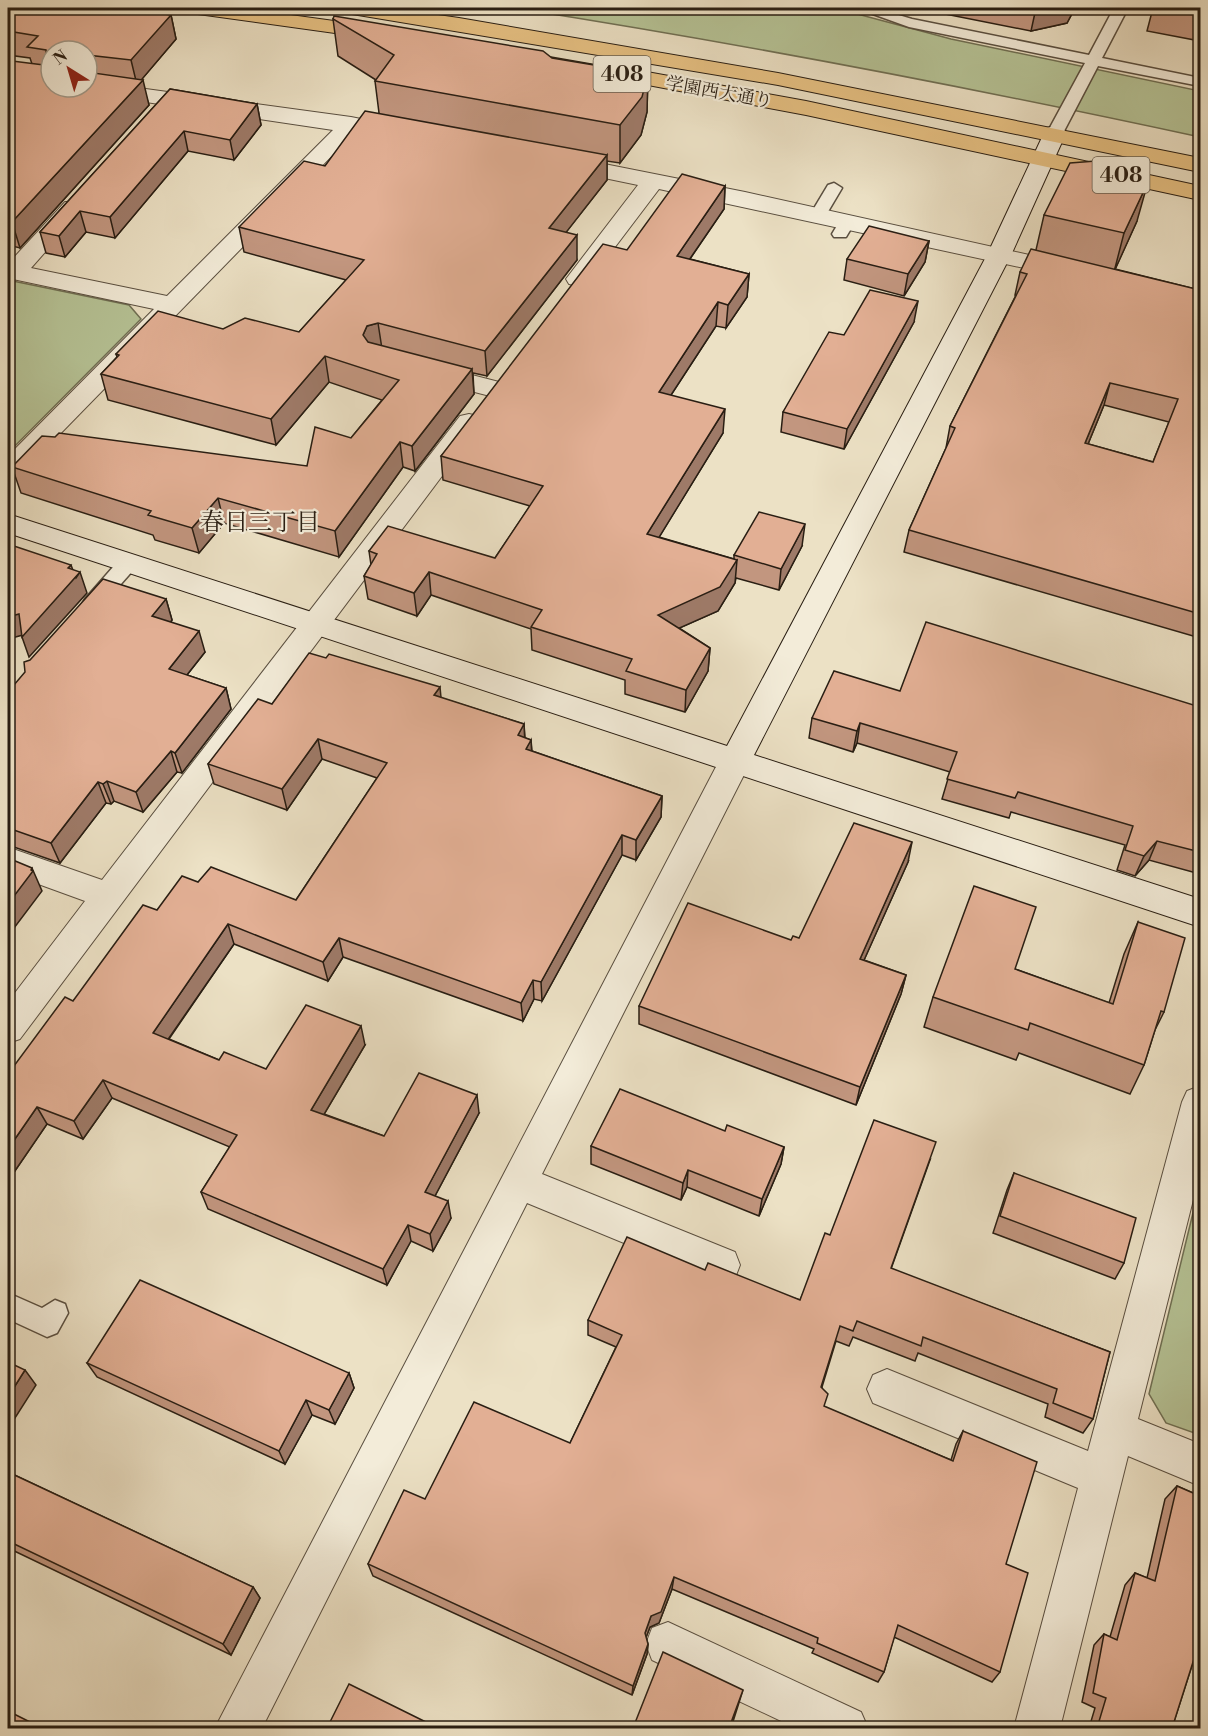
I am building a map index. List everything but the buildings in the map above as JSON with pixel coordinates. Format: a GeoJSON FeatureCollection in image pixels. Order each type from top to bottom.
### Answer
{"type":"FeatureCollection","features":[{"type":"Feature","properties":{"kind":"highway"},"geometry":{"type":"LineString","coordinates":[[198,8],[395,36]]}},
{"type":"Feature","properties":{"kind":"highway","name":"学園西大通り"},"geometry":{"type":"LineString","coordinates":[[352,8],[486,27],[820,86],[1055,133],[1200,165]]}},
{"type":"Feature","properties":{"kind":"highway","name":"学園西大通り"},"geometry":{"type":"LineString","coordinates":[[585,67],[806,108],[1200,193]]}},
{"type":"Feature","properties":{"kind":"street"},"geometry":{"type":"LineString","coordinates":[[99,89],[351,124],[418,136]]}},
{"type":"Feature","properties":{"kind":"street"},"geometry":{"type":"LineString","coordinates":[[148,122],[170,98]]}},
{"type":"Feature","properties":{"kind":"street"},"geometry":{"type":"LineString","coordinates":[[8,471],[351,124]]}},
{"type":"Feature","properties":{"kind":"street"},"geometry":{"type":"LineString","coordinates":[[238,1728],[735,760],[1000,254],[1055,133]]}},
{"type":"Feature","properties":{"kind":"street"},"geometry":{"type":"LineString","coordinates":[[547,160],[818,215],[844,228],[1000,254],[1088,275]]}},
{"type":"Feature","properties":{"kind":"street"},"geometry":{"type":"LineString","coordinates":[[559,303],[654,180]]}},
{"type":"Feature","properties":{"kind":"street"},"geometry":{"type":"LineString","coordinates":[[11,272],[86,192]]}},
{"type":"Feature","properties":{"kind":"street"},"geometry":{"type":"LineString","coordinates":[[11,272],[172,304]]}},
{"type":"Feature","properties":{"kind":"street"},"geometry":{"type":"LineString","coordinates":[[8,1028],[501,379],[403,365]]}},
{"type":"Feature","properties":{"kind":"street"},"geometry":{"type":"LineString","coordinates":[[8,523],[1200,913]]}},
{"type":"Feature","properties":{"kind":"street"},"geometry":{"type":"LineString","coordinates":[[13,862],[108,896]]}},
{"type":"Feature","properties":{"kind":"street"},"geometry":{"type":"LineString","coordinates":[[1037,1728],[1200,1102]]}},
{"type":"Feature","properties":{"kind":"street"},"geometry":{"type":"LineString","coordinates":[[519,1182],[721,1265]]}},
{"type":"Feature","properties":{"kind":"street"},"geometry":{"type":"LineString","coordinates":[[886,1389],[1102,1477]]}},
{"type":"Feature","properties":{"kind":"street"},"geometry":{"type":"LineString","coordinates":[[1114,1431],[1200,1464]]}},
{"type":"Feature","properties":{"kind":"street"},"geometry":{"type":"LineString","coordinates":[[668,1644],[845,1728]]}},
{"type":"Feature","properties":{"kind":"lane"},"geometry":{"type":"LineString","coordinates":[[866,8],[909,23],[1200,82]]}},
{"type":"Feature","properties":{"kind":"lane"},"geometry":{"type":"LineString","coordinates":[[1055,133],[1121,8]]}},
{"type":"Feature","properties":{"kind":"lane"},"geometry":{"type":"LineString","coordinates":[[818,215],[834,188]]}},
{"type":"Feature","properties":{"kind":"lane"},"geometry":{"type":"LineString","coordinates":[[81,616],[128,563]]}},
{"type":"Feature","properties":{"kind":"lane"},"geometry":{"type":"LineString","coordinates":[[8,1306],[47,1324],[55,1312]]}},
{"type":"Feature","properties":{"kind":"green space"},"geometry":{"type":"Polygon","coordinates":[[[514,8],[835,8],[951,39],[1200,91],[1200,137],[858,68],[686,36],[514,8]]]}},
{"type":"Feature","properties":{"kind":"green space"},"geometry":{"type":"Polygon","coordinates":[[[8,280],[129,305],[141,319],[8,453],[8,280]]]}},
{"type":"Feature","properties":{"kind":"green space"},"geometry":{"type":"Polygon","coordinates":[[[1200,1184],[1200,1435],[1166,1423],[1149,1394],[1200,1184]]]}},
{"type":"Feature","properties":{"kind":"district","name":"春日三丁目"},"geometry":{"type":"Point","coordinates":[260,522]}}]}
